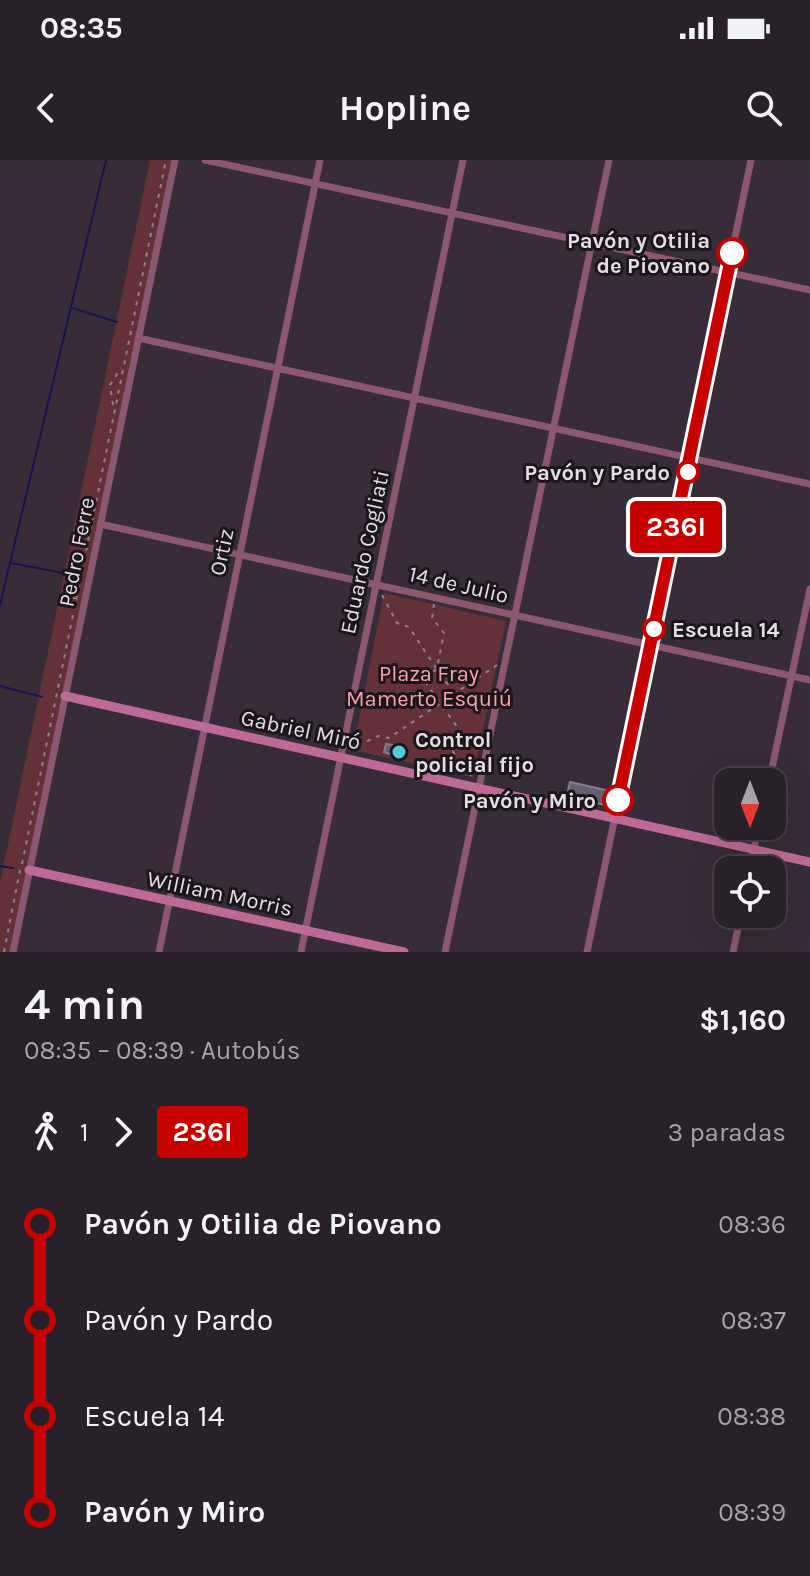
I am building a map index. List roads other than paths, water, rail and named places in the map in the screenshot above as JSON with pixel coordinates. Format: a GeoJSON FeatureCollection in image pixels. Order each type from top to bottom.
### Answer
{"type":"FeatureCollection","features":[{"type":"Feature","properties":{"kind":"street","name":"Pedro Ferre"},"geometry":{"type":"LineString","coordinates":[[13,952],[175,160]]}},
{"type":"Feature","properties":{"kind":"street"},"geometry":{"type":"LineString","coordinates":[[205,160],[810,290]]}},
{"type":"Feature","properties":{"kind":"street","name":"Ortiz"},"geometry":{"type":"LineString","coordinates":[[159,952],[320,160]]}},
{"type":"Feature","properties":{"kind":"street","name":"Eduardo Cogliati"},"geometry":{"type":"LineString","coordinates":[[301,952],[463,160]]}},
{"type":"Feature","properties":{"kind":"street"},"geometry":{"type":"LineString","coordinates":[[445,952],[609,160]]}},
{"type":"Feature","properties":{"kind":"street"},"geometry":{"type":"LineString","coordinates":[[587,952],[751,160]]}},
{"type":"Feature","properties":{"kind":"street"},"geometry":{"type":"LineString","coordinates":[[138,338],[810,484]]}},
{"type":"Feature","properties":{"kind":"street","name":"14 de Julio"},"geometry":{"type":"LineString","coordinates":[[100,524],[810,680]]}},
{"type":"Feature","properties":{"kind":"street"},"geometry":{"type":"LineString","coordinates":[[772,768],[810,589]]}},
{"type":"Feature","properties":{"kind":"street","name":"Gabriel Miró"},"geometry":{"type":"LineString","coordinates":[[65,696],[810,862]]}},
{"type":"Feature","properties":{"kind":"street"},"geometry":{"type":"LineString","coordinates":[[752,856],[755,840]]}},
{"type":"Feature","properties":{"kind":"street","name":"William Morris"},"geometry":{"type":"LineString","coordinates":[[29,870],[404,952]]}},
{"type":"Feature","properties":{"kind":"street"},"geometry":{"type":"LineString","coordinates":[[733,952],[738,928]]}},
{"type":"Feature","properties":{"kind":"waterway"},"geometry":{"type":"LineString","coordinates":[[0,605],[106,160]]}},
{"type":"Feature","properties":{"kind":"waterway"},"geometry":{"type":"LineString","coordinates":[[72,308],[117,322]]}},
{"type":"Feature","properties":{"kind":"waterway"},"geometry":{"type":"LineString","coordinates":[[11,563],[68,574]]}},
{"type":"Feature","properties":{"kind":"waterway"},"geometry":{"type":"LineString","coordinates":[[0,686],[42,697]]}},
{"type":"Feature","properties":{"kind":"waterway"},"geometry":{"type":"LineString","coordinates":[[0,866],[13,868]]}},
{"type":"Feature","properties":{"kind":"place","name":"Pavón y Otilia de Piovano"},"geometry":{"type":"Point","coordinates":[732,253]}},
{"type":"Feature","properties":{"kind":"place","name":"Pavón y Pardo"},"geometry":{"type":"Point","coordinates":[688,472]}},
{"type":"Feature","properties":{"kind":"place","name":"Escuela 14"},"geometry":{"type":"Point","coordinates":[654,629]}},
{"type":"Feature","properties":{"kind":"place","name":"Control policial fijo"},"geometry":{"type":"Point","coordinates":[399,752]}},
{"type":"Feature","properties":{"kind":"place","name":"Pavón y Miro"},"geometry":{"type":"Point","coordinates":[618,800]}},
{"type":"Feature","properties":{"kind":"park label","name":"Plaza Fray Mamerto Esquiú"},"geometry":{"type":"Point","coordinates":[429,686]}}]}
